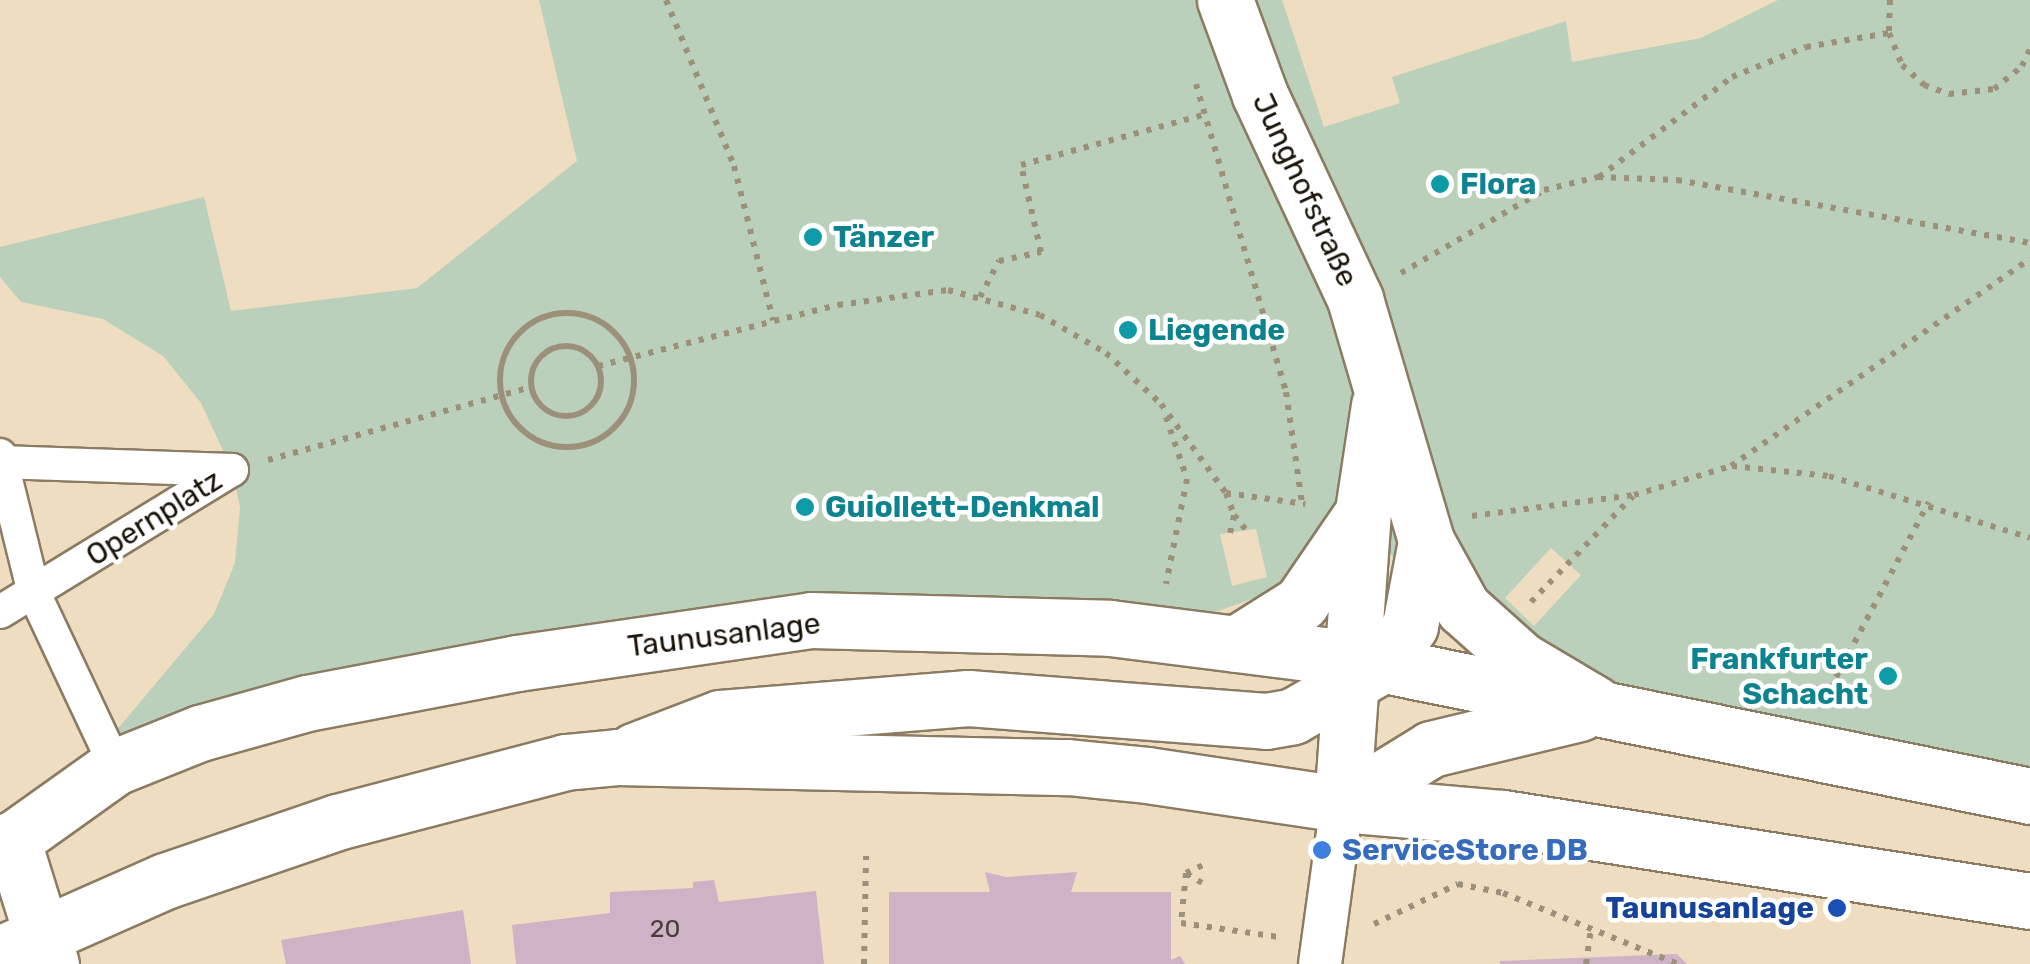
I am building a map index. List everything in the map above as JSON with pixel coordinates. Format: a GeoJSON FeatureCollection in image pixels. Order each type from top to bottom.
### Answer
{"type":"FeatureCollection","features":[{"type":"Feature","properties":{"kind":"main road","name":"Junghofstraße"},"geometry":{"type":"LineString","coordinates":[[1225,0],[1260,95],[1355,299],[1382,382],[1440,530],[1410,626],[1362,672]]}},
{"type":"Feature","properties":{"kind":"main road","name":"Junghofstraße"},"geometry":{"type":"LineString","coordinates":[[1362,672],[1338,508],[1382,382]]}},
{"type":"Feature","properties":{"kind":"main road"},"geometry":{"type":"LineString","coordinates":[[1236,644],[1300,603],[1338,508]]}},
{"type":"Feature","properties":{"kind":"main road"},"geometry":{"type":"LineString","coordinates":[[1440,530],[1463,608],[1521,660],[1602,708]]}},
{"type":"Feature","properties":{"kind":"main road","name":"Taunusanlage"},"geometry":{"type":"LineString","coordinates":[[6,844],[115,767],[200,733],[308,703],[517,664],[811,620],[1110,628],[1236,644],[1362,672],[1602,708],[1802,746],[2030,796]]}},
{"type":"Feature","properties":{"kind":"main road"},"geometry":{"type":"LineString","coordinates":[[617,757],[720,718],[968,698],[1266,721],[1293,716],[1362,672]]}},
{"type":"Feature","properties":{"kind":"main road"},"geometry":{"type":"LineString","coordinates":[[1362,672],[1400,764],[1446,812]]}},
{"type":"Feature","properties":{"kind":"main road"},"geometry":{"type":"LineString","coordinates":[[1342,804],[1362,672]]}},
{"type":"Feature","properties":{"kind":"main road","name":"Taunusanlage"},"geometry":{"type":"LineString","coordinates":[[1342,804],[1431,748],[1602,708]]}},
{"type":"Feature","properties":{"kind":"main road"},"geometry":{"type":"LineString","coordinates":[[6,844],[31,950],[337,822],[565,762],[617,757],[1068,767],[1342,804],[1446,812],[2030,901]]}},
{"type":"Feature","properties":{"kind":"street","name":"Opernplatz"},"geometry":{"type":"LineString","coordinates":[[105,744],[34,593],[1,460],[232,470]]}},
{"type":"Feature","properties":{"kind":"street","name":"Opernplatz"},"geometry":{"type":"LineString","coordinates":[[0,612],[232,470]]}},
{"type":"Feature","properties":{"kind":"street"},"geometry":{"type":"LineString","coordinates":[[1322,952],[1342,804]]}},
{"type":"Feature","properties":{"kind":"path"},"geometry":{"type":"LineString","coordinates":[[666,0],[734,166],[774,320]]}},
{"type":"Feature","properties":{"kind":"path"},"geometry":{"type":"LineString","coordinates":[[1890,0],[1889,34],[1902,65],[1924,85],[1949,94],[1994,89],[2030,50]]}},
{"type":"Feature","properties":{"kind":"path"},"geometry":{"type":"LineString","coordinates":[[1598,177],[1732,76],[1806,46],[1889,34]]}},
{"type":"Feature","properties":{"kind":"path"},"geometry":{"type":"LineString","coordinates":[[1191,65],[1286,392],[1302,503]]}},
{"type":"Feature","properties":{"kind":"path"},"geometry":{"type":"LineString","coordinates":[[980,297],[998,261],[1041,252],[1021,166],[1203,116]]}},
{"type":"Feature","properties":{"kind":"path"},"geometry":{"type":"LineString","coordinates":[[1355,299],[1544,190],[1598,177],[1678,180],[2030,243]]}},
{"type":"Feature","properties":{"kind":"path"},"geometry":{"type":"LineString","coordinates":[[1440,530],[1634,496],[1731,466],[2030,258]]}},
{"type":"Feature","properties":{"kind":"path"},"geometry":{"type":"LineString","coordinates":[[598,366],[774,320],[894,295],[948,290],[980,297],[1070,328],[1160,404],[1226,493],[1234,515],[1246,530]]}},
{"type":"Feature","properties":{"kind":"path"},"geometry":{"type":"LineString","coordinates":[[554,314],[604,323],[630,356],[635,381],[626,413],[591,443],[542,442],[511,417],[502,395],[507,350],[521,331],[554,314]]}},
{"type":"Feature","properties":{"kind":"path"},"geometry":{"type":"LineString","coordinates":[[560,346],[587,353],[598,366],[594,402],[574,416],[545,409],[531,386],[538,361],[560,346]]}},
{"type":"Feature","properties":{"kind":"path"},"geometry":{"type":"LineString","coordinates":[[232,470],[531,386]]}},
{"type":"Feature","properties":{"kind":"path"},"geometry":{"type":"LineString","coordinates":[[1160,404],[1187,479],[1163,600]]}},
{"type":"Feature","properties":{"kind":"path"},"geometry":{"type":"LineString","coordinates":[[1731,466],[1829,476],[1928,502],[2030,538]]}},
{"type":"Feature","properties":{"kind":"path"},"geometry":{"type":"LineString","coordinates":[[1226,493],[1338,508]]}},
{"type":"Feature","properties":{"kind":"path"},"geometry":{"type":"LineString","coordinates":[[1518,616],[1634,496]]}},
{"type":"Feature","properties":{"kind":"path"},"geometry":{"type":"LineString","coordinates":[[1802,746],[1869,606],[1928,502]]}},
{"type":"Feature","properties":{"kind":"path"},"geometry":{"type":"LineString","coordinates":[[1230,534],[1234,515]]}},
{"type":"Feature","properties":{"kind":"path"},"geometry":{"type":"LineString","coordinates":[[864,964],[866,856]]}},
{"type":"Feature","properties":{"kind":"path"},"geometry":{"type":"LineString","coordinates":[[1186,873],[1205,864]]}},
{"type":"Feature","properties":{"kind":"path"},"geometry":{"type":"LineString","coordinates":[[1186,873],[1181,923],[1322,952],[1458,884],[1502,893],[1678,964]]}},
{"type":"Feature","properties":{"kind":"path"},"geometry":{"type":"LineString","coordinates":[[1186,873],[1202,883]]}},
{"type":"Feature","properties":{"kind":"path"},"geometry":{"type":"LineString","coordinates":[[1586,964],[1591,928]]}},
{"type":"Feature","properties":{"kind":"green space"},"geometry":{"type":"Polygon","coordinates":[[[539,0],[1282,0],[1324,127],[1400,103],[1392,77],[1566,21],[1572,62],[1701,38],[1778,0],[2030,0],[2030,780],[1602,709],[1385,551],[1157,633],[811,620],[105,744],[214,614],[235,563],[240,507],[232,470],[201,403],[163,356],[103,319],[21,302],[0,277],[0,247],[204,197],[231,311],[417,288],[577,161],[539,0]],[[1256,529],[1220,534],[1232,586],[1267,577],[1256,529]],[[1551,548],[1505,598],[1534,626],[1581,575],[1551,548]]]}},
{"type":"Feature","properties":{"kind":"building"},"geometry":{"type":"Polygon","coordinates":[[[985,872],[1006,877],[1077,872],[1071,892],[1171,892],[1171,960],[1180,956],[1185,964],[889,964],[889,892],[990,892],[985,872]]]}},
{"type":"Feature","properties":{"kind":"building"},"geometry":{"type":"Polygon","coordinates":[[[714,880],[719,902],[816,891],[824,964],[516,964],[512,925],[610,913],[610,892],[693,888],[693,882],[714,880]]]}},
{"type":"Feature","properties":{"kind":"building"},"geometry":{"type":"Polygon","coordinates":[[[463,910],[471,964],[286,964],[281,940],[463,910]]]}},
{"type":"Feature","properties":{"kind":"building"},"geometry":{"type":"Polygon","coordinates":[[[1677,954],[1687,964],[1500,964],[1500,961],[1677,954]]]}},
{"type":"Feature","properties":{"kind":"place","name":"Flora"},"geometry":{"type":"Point","coordinates":[1440,184]}},
{"type":"Feature","properties":{"kind":"place","name":"Tänzer"},"geometry":{"type":"Point","coordinates":[813,237]}},
{"type":"Feature","properties":{"kind":"place","name":"Liegende"},"geometry":{"type":"Point","coordinates":[1128,330]}},
{"type":"Feature","properties":{"kind":"place","name":"Guiollett-Denkmal"},"geometry":{"type":"Point","coordinates":[805,507]}},
{"type":"Feature","properties":{"kind":"place","name":"Frankfurter Schacht"},"geometry":{"type":"Point","coordinates":[1888,676]}},
{"type":"Feature","properties":{"kind":"place","name":"ServiceStore DB"},"geometry":{"type":"Point","coordinates":[1322,850]}},
{"type":"Feature","properties":{"kind":"place","name":"Taunusanlage"},"geometry":{"type":"Point","coordinates":[1837,908]}}]}
